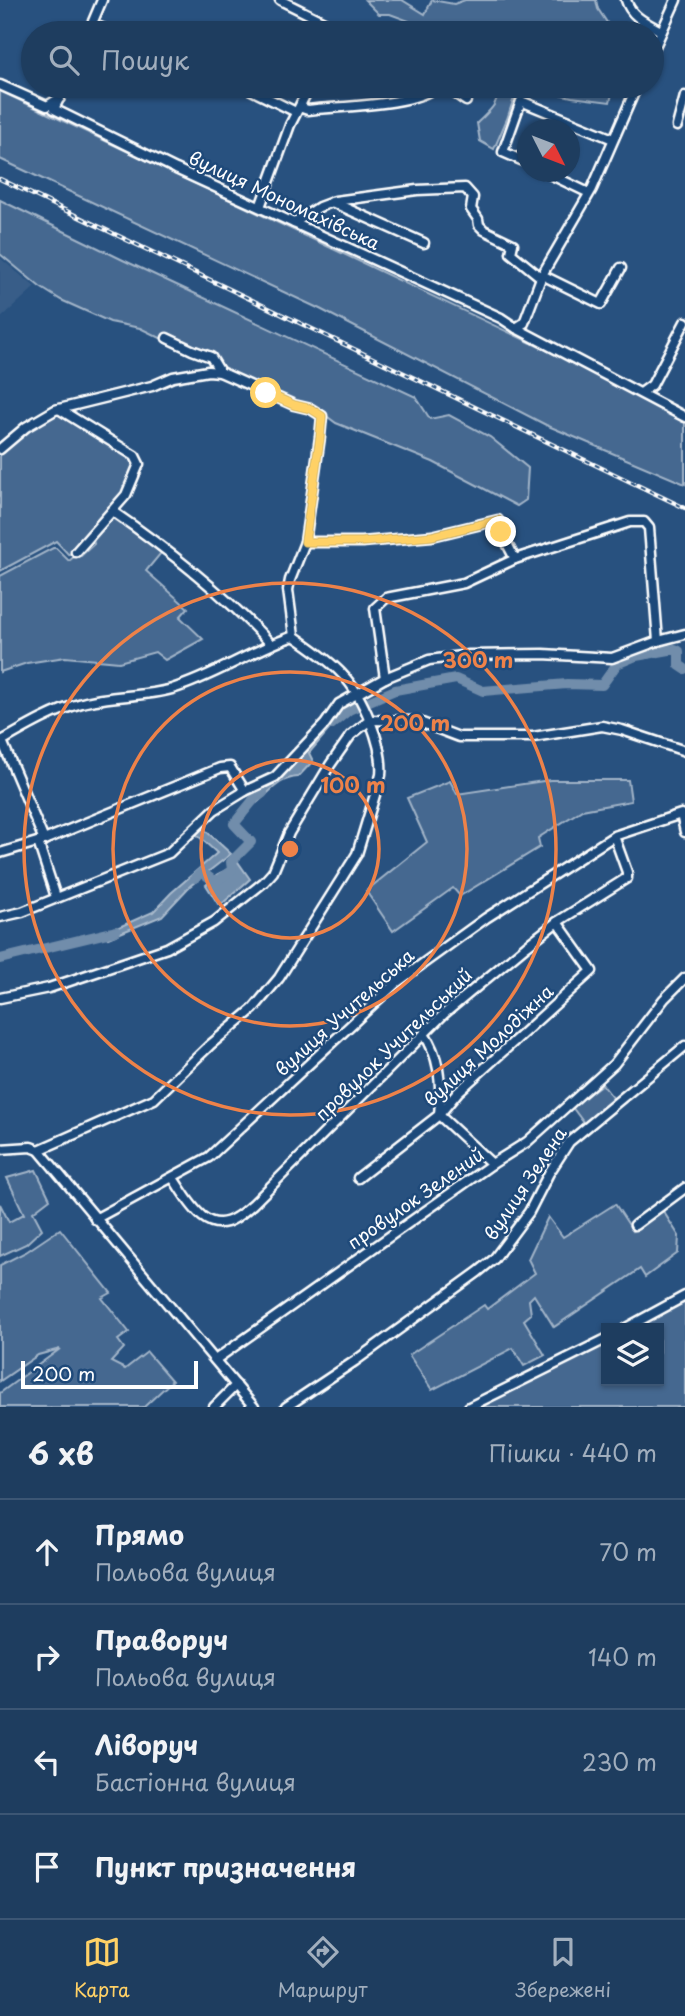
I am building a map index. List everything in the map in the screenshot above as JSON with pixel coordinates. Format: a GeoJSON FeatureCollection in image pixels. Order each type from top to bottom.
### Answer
{"type":"FeatureCollection","features":[{"type":"Feature","properties":{"kind":"street"},"geometry":{"type":"LineString","coordinates":[[93,21],[102,0]]}},
{"type":"Feature","properties":{"kind":"street"},"geometry":{"type":"LineString","coordinates":[[280,0],[321,21]]}},
{"type":"Feature","properties":{"kind":"street"},"geometry":{"type":"LineString","coordinates":[[626,0],[629,8],[644,21]]}},
{"type":"Feature","properties":{"kind":"street"},"geometry":{"type":"LineString","coordinates":[[664,25],[676,0]]}},
{"type":"Feature","properties":{"kind":"street"},"geometry":{"type":"LineString","coordinates":[[0,85],[21,94]]}},
{"type":"Feature","properties":{"kind":"street"},"geometry":{"type":"LineString","coordinates":[[677,126],[685,96]]}},
{"type":"Feature","properties":{"kind":"street"},"geometry":{"type":"LineString","coordinates":[[29,98],[47,106],[59,98]]}},
{"type":"Feature","properties":{"kind":"street","name":"вулиця Мономахівська"},"geometry":{"type":"LineString","coordinates":[[60,98],[54,109],[176,169],[502,318],[516,328],[685,417]]}},
{"type":"Feature","properties":{"kind":"street"},"geometry":{"type":"LineString","coordinates":[[267,98],[296,112]]}},
{"type":"Feature","properties":{"kind":"street"},"geometry":{"type":"LineString","coordinates":[[260,207],[304,98]]}},
{"type":"Feature","properties":{"kind":"street"},"geometry":{"type":"LineString","coordinates":[[301,103],[302,108],[308,110],[382,103],[404,98]]}},
{"type":"Feature","properties":{"kind":"street"},"geometry":{"type":"LineString","coordinates":[[462,98],[466,101]]}},
{"type":"Feature","properties":{"kind":"street"},"geometry":{"type":"LineString","coordinates":[[516,328],[525,320],[542,275],[589,193],[632,98]]}},
{"type":"Feature","properties":{"kind":"street"},"geometry":{"type":"LineString","coordinates":[[517,158],[503,152],[522,101],[566,119]]}},
{"type":"Feature","properties":{"kind":"street"},"geometry":{"type":"LineString","coordinates":[[580,125],[614,139]]}},
{"type":"Feature","properties":{"kind":"street"},"geometry":{"type":"LineString","coordinates":[[566,182],[589,193]]}},
{"type":"Feature","properties":{"kind":"street"},"geometry":{"type":"LineString","coordinates":[[294,223],[319,206],[332,202],[417,190],[465,188],[473,197],[471,209],[479,225],[513,244],[511,253],[538,275],[601,304],[621,268]]}},
{"type":"Feature","properties":{"kind":"street"},"geometry":{"type":"LineString","coordinates":[[332,202],[424,243]]}},
{"type":"Feature","properties":{"kind":"street"},"geometry":{"type":"LineString","coordinates":[[525,320],[531,335]]}},
{"type":"Feature","properties":{"kind":"street"},"geometry":{"type":"LineString","coordinates":[[650,398],[650,387],[685,322]]}},
{"type":"Feature","properties":{"kind":"street"},"geometry":{"type":"LineString","coordinates":[[167,338],[211,357],[220,372]]}},
{"type":"Feature","properties":{"kind":"street"},"geometry":{"type":"LineString","coordinates":[[0,449],[50,411],[152,386],[173,377],[208,371],[220,372],[322,416],[305,542],[288,590],[294,636],[320,654],[344,676],[370,720],[382,763],[358,854],[310,931],[274,984],[253,1009],[210,1045],[154,1099],[39,1150]]}},
{"type":"Feature","properties":{"kind":"street"},"geometry":{"type":"LineString","coordinates":[[641,393],[650,387]]}},
{"type":"Feature","properties":{"kind":"street"},"geometry":{"type":"LineString","coordinates":[[74,419],[76,405]]}},
{"type":"Feature","properties":{"kind":"street"},"geometry":{"type":"LineString","coordinates":[[59,409],[138,460],[138,468],[129,491],[90,536]]}},
{"type":"Feature","properties":{"kind":"street"},"geometry":{"type":"LineString","coordinates":[[112,511],[208,584],[248,619],[271,644]]}},
{"type":"Feature","properties":{"kind":"street"},"geometry":{"type":"LineString","coordinates":[[305,542],[362,542],[432,536],[498,520],[514,559]]}},
{"type":"Feature","properties":{"kind":"street"},"geometry":{"type":"LineString","coordinates":[[385,678],[375,608],[386,598],[464,583],[514,559],[630,522],[644,522],[649,528],[658,641]]}},
{"type":"Feature","properties":{"kind":"street"},"geometry":{"type":"LineString","coordinates":[[0,917],[22,912],[169,853],[214,810],[275,777],[325,724],[339,704],[385,678],[429,660],[469,655],[543,654],[612,658],[685,634]]}},
{"type":"Feature","properties":{"kind":"street"},"geometry":{"type":"LineString","coordinates":[[56,897],[41,841],[1,741],[64,709],[83,703],[170,690],[201,679],[271,644],[294,636]]}},
{"type":"Feature","properties":{"kind":"street"},"geometry":{"type":"LineString","coordinates":[[0,998],[49,988],[167,948],[214,922],[273,872],[289,833],[330,765],[351,735],[370,720],[417,721],[458,737],[533,737],[602,726],[685,751]]}},
{"type":"Feature","properties":{"kind":"street"},"geometry":{"type":"LineString","coordinates":[[0,853],[41,841],[220,768],[230,767],[246,791]]}},
{"type":"Feature","properties":{"kind":"street","name":"вулиця Учительська"},"geometry":{"type":"LineString","coordinates":[[95,1219],[209,1157],[396,983],[486,918],[614,836],[681,814],[685,832]]}},
{"type":"Feature","properties":{"kind":"street","name":"провулок Учительський"},"geometry":{"type":"LineString","coordinates":[[173,1178],[203,1217],[211,1222],[234,1219],[253,1204],[443,1014],[557,922],[627,878],[614,836]]}},
{"type":"Feature","properties":{"kind":"street","name":"вулиця Молодіжна"},"geometry":{"type":"LineString","coordinates":[[358,1178],[439,1115],[458,1092],[592,971],[557,922]]}},
{"type":"Feature","properties":{"kind":"street","name":"провулок Зелений"},"geometry":{"type":"LineString","coordinates":[[215,1360],[527,1142],[614,1065],[664,999],[685,978]]}},
{"type":"Feature","properties":{"kind":"street"},"geometry":{"type":"LineString","coordinates":[[424,1034],[435,1056],[441,1098],[439,1115],[492,1164]]}},
{"type":"Feature","properties":{"kind":"street","name":"вулиця Зелена"},"geometry":{"type":"LineString","coordinates":[[285,1407],[355,1361],[494,1259],[529,1212],[569,1142],[685,1046]]}},
{"type":"Feature","properties":{"kind":"street"},"geometry":{"type":"LineString","coordinates":[[439,1085],[458,1092]]}},
{"type":"Feature","properties":{"kind":"street"},"geometry":{"type":"LineString","coordinates":[[0,1149],[31,1147],[39,1150],[254,1407]]}},
{"type":"Feature","properties":{"kind":"street"},"geometry":{"type":"LineString","coordinates":[[635,1225],[685,1188]]}},
{"type":"Feature","properties":{"kind":"street"},"geometry":{"type":"LineString","coordinates":[[635,1323],[685,1296]]}},
{"type":"Feature","properties":{"kind":"street"},"geometry":{"type":"LineString","coordinates":[[469,1407],[601,1341]]}},
{"type":"Feature","properties":{"kind":"street"},"geometry":{"type":"LineString","coordinates":[[214,1407],[236,1385]]}},
{"type":"Feature","properties":{"kind":"shaded area"},"geometry":{"type":"Polygon","coordinates":[[[365,0],[402,0],[425,14],[432,0],[454,4],[465,0],[596,0],[606,21],[409,21],[390,14],[379,14],[365,0]]]}},
{"type":"Feature","properties":{"kind":"shaded area"},"geometry":{"type":"Polygon","coordinates":[[[0,91],[685,416],[685,484],[546,425],[320,309],[0,159],[0,91]]]}},
{"type":"Feature","properties":{"kind":"shaded area"},"geometry":{"type":"Polygon","coordinates":[[[497,98],[514,98],[494,149],[480,141],[477,123],[497,98]]]}},
{"type":"Feature","properties":{"kind":"shaded area"},"geometry":{"type":"Polygon","coordinates":[[[580,98],[611,98],[610,102],[580,98]]]}},
{"type":"Feature","properties":{"kind":"shaded area"},"geometry":{"type":"Polygon","coordinates":[[[0,200],[416,397],[430,419],[449,415],[490,437],[528,468],[526,500],[517,506],[433,462],[336,423],[313,406],[288,400],[140,328],[110,322],[61,300],[40,287],[0,254],[0,200]]]}},
{"type":"Feature","properties":{"kind":"shaded area"},"geometry":{"type":"Polygon","coordinates":[[[0,258],[35,287],[0,319],[0,258]]]}},
{"type":"Feature","properties":{"kind":"shaded area"},"geometry":{"type":"Polygon","coordinates":[[[59,412],[135,460],[136,465],[125,491],[69,555],[56,541],[0,571],[0,453],[27,430],[59,412]]]}},
{"type":"Feature","properties":{"kind":"shaded area"},"geometry":{"type":"Polygon","coordinates":[[[115,517],[161,553],[146,571],[188,608],[180,617],[203,639],[165,660],[155,652],[119,662],[65,657],[27,663],[0,672],[0,576],[53,548],[69,561],[76,555],[81,556],[94,544],[93,538],[115,517]]]}},
{"type":"Feature","properties":{"kind":"shaded area"},"geometry":{"type":"Polygon","coordinates":[[[342,712],[309,753],[313,761],[298,777],[279,783],[254,805],[250,798],[287,772],[342,712]]]}},
{"type":"Feature","properties":{"kind":"shaded area"},"geometry":{"type":"Polygon","coordinates":[[[550,780],[628,780],[631,801],[582,810],[538,838],[540,847],[460,896],[453,888],[393,931],[366,891],[427,842],[407,798],[450,781],[457,794],[550,780]]]}},
{"type":"Feature","properties":{"kind":"shaded area"},"geometry":{"type":"Polygon","coordinates":[[[200,829],[204,829],[231,854],[190,886],[162,916],[108,938],[103,934],[153,912],[217,853],[196,834],[200,829]]]}},
{"type":"Feature","properties":{"kind":"shaded area"},"geometry":{"type":"Polygon","coordinates":[[[234,861],[238,862],[250,879],[223,903],[218,904],[206,885],[234,861]]]}},
{"type":"Feature","properties":{"kind":"shaded area"},"geometry":{"type":"Polygon","coordinates":[[[602,1084],[614,1099],[584,1123],[572,1107],[602,1084]]]}},
{"type":"Feature","properties":{"kind":"shaded area"},"geometry":{"type":"Polygon","coordinates":[[[36,1170],[50,1199],[33,1212],[42,1229],[26,1244],[0,1256],[0,1204],[9,1222],[24,1214],[7,1178],[36,1170]]]}},
{"type":"Feature","properties":{"kind":"shaded area"},"geometry":{"type":"Polygon","coordinates":[[[615,1204],[633,1231],[663,1211],[679,1236],[678,1253],[645,1277],[640,1269],[554,1327],[534,1295],[529,1300],[531,1314],[524,1320],[545,1355],[524,1366],[513,1348],[432,1390],[409,1355],[484,1305],[487,1309],[535,1273],[528,1259],[548,1217],[563,1237],[615,1204]]]}},
{"type":"Feature","properties":{"kind":"shaded area"},"geometry":{"type":"Polygon","coordinates":[[[60,1229],[111,1293],[102,1298],[129,1332],[118,1340],[124,1348],[111,1362],[125,1369],[147,1352],[172,1381],[144,1407],[0,1407],[0,1393],[60,1349],[38,1355],[0,1381],[0,1265],[26,1252],[60,1229]]]}},
{"type":"Feature","properties":{"kind":"shaded area"},"geometry":{"type":"Polygon","coordinates":[[[685,1302],[685,1407],[478,1407],[601,1346],[601,1386],[664,1386],[664,1323],[645,1323],[685,1302]]]}},
{"type":"Feature","properties":{"kind":"waterway"},"geometry":{"type":"LineString","coordinates":[[331,725],[349,710],[395,690],[456,679],[483,691],[567,684],[602,685],[617,664],[636,656],[675,649],[679,651],[679,665],[685,669]]}},
{"type":"Feature","properties":{"kind":"waterway"},"geometry":{"type":"LineString","coordinates":[[195,878],[202,872],[215,882],[232,870],[231,862],[251,842],[234,824],[255,798],[263,793]]}},
{"type":"Feature","properties":{"kind":"waterway"},"geometry":{"type":"LineString","coordinates":[[0,959],[116,931]]}},
{"type":"Feature","properties":{"kind":"railway"},"geometry":{"type":"LineString","coordinates":[[0,179],[685,508]]}},
{"type":"Feature","properties":{"kind":"route"},"geometry":{"type":"LineString","coordinates":[[266,393],[311,409],[322,416],[305,542],[362,542],[432,536],[498,520],[501,532]]}}]}
